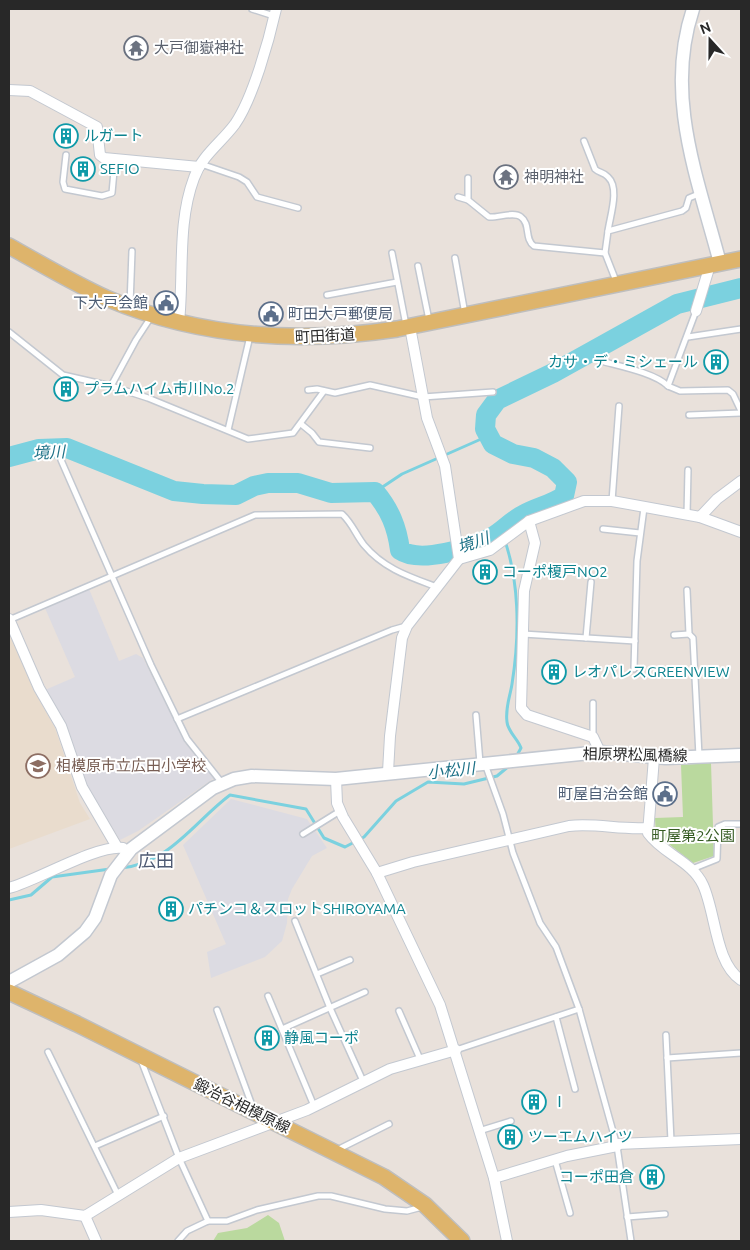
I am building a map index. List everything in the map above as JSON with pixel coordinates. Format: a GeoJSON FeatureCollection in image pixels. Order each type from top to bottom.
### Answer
{"type":"FeatureCollection","features":[{"type":"Feature","properties":{"kind":"main road","name":"町田街道"},"geometry":{"type":"LineString","coordinates":[[9,246],[92,291],[130,307],[179,322],[250,336],[332,337],[408,327],[741,259]]}},
{"type":"Feature","properties":{"kind":"main road","name":"鍛冶谷相模原線"},"geometry":{"type":"LineString","coordinates":[[9,983],[139,1055],[335,1151],[397,1184],[425,1205],[462,1241]]}},
{"type":"Feature","properties":{"kind":"street"},"geometry":{"type":"LineString","coordinates":[[694,9],[684,46],[681,96],[687,140],[701,193],[715,264],[702,292],[696,311]]}},
{"type":"Feature","properties":{"kind":"street"},"geometry":{"type":"LineString","coordinates":[[179,322],[187,204],[200,165],[240,114],[258,69],[275,13]]}},
{"type":"Feature","properties":{"kind":"street"},"geometry":{"type":"LineString","coordinates":[[9,90],[30,91],[94,125],[98,130],[100,155],[115,160],[200,165]]}},
{"type":"Feature","properties":{"kind":"street"},"geometry":{"type":"LineString","coordinates":[[388,772],[390,736],[400,652],[407,626],[439,588],[458,553],[445,466],[426,418],[408,327]]}},
{"type":"Feature","properties":{"kind":"street"},"geometry":{"type":"LineString","coordinates":[[700,516],[717,499],[741,480]]}},
{"type":"Feature","properties":{"kind":"street"},"geometry":{"type":"LineString","coordinates":[[458,553],[483,553],[506,540],[529,522],[584,501],[612,501],[687,516],[700,516],[741,532]]}},
{"type":"Feature","properties":{"kind":"street"},"geometry":{"type":"LineString","coordinates":[[529,522],[536,543],[524,591],[520,699],[523,711],[532,717],[593,737],[600,752]]}},
{"type":"Feature","properties":{"kind":"street"},"geometry":{"type":"LineString","coordinates":[[9,620],[39,688],[61,726],[82,787],[125,850]]}},
{"type":"Feature","properties":{"kind":"street","name":"相原堺松風橋線"},"geometry":{"type":"LineString","coordinates":[[484,766],[529,758],[600,752],[654,758],[741,755]]}},
{"type":"Feature","properties":{"kind":"street"},"geometry":{"type":"LineString","coordinates":[[654,758],[647,828],[650,836],[692,869],[704,888],[726,962],[735,976],[741,980]]}},
{"type":"Feature","properties":{"kind":"street"},"geometry":{"type":"LineString","coordinates":[[9,888],[125,850],[222,783],[252,776],[336,779],[388,772],[484,766]]}},
{"type":"Feature","properties":{"kind":"street"},"geometry":{"type":"LineString","coordinates":[[336,779],[337,803],[340,811],[377,874],[429,981],[456,1050],[478,1131],[494,1178],[507,1241]]}},
{"type":"Feature","properties":{"kind":"street"},"geometry":{"type":"LineString","coordinates":[[377,874],[413,862],[580,825],[626,830],[647,828]]}},
{"type":"Feature","properties":{"kind":"street"},"geometry":{"type":"LineString","coordinates":[[9,983],[58,955],[85,932],[95,918],[111,875],[125,850]]}},
{"type":"Feature","properties":{"kind":"street"},"geometry":{"type":"LineString","coordinates":[[9,1212],[41,1210],[85,1216],[179,1158],[314,1107],[364,1081],[420,1059],[456,1050]]}},
{"type":"Feature","properties":{"kind":"street"},"geometry":{"type":"LineString","coordinates":[[494,1178],[555,1160],[617,1145],[741,1139]]}},
{"type":"Feature","properties":{"kind":"street"},"geometry":{"type":"LineString","coordinates":[[85,1216],[96,1241]]}},
{"type":"Feature","properties":{"kind":"lane"},"geometry":{"type":"LineString","coordinates":[[252,9],[275,13]]}},
{"type":"Feature","properties":{"kind":"lane"},"geometry":{"type":"LineString","coordinates":[[584,141],[595,169],[605,174],[612,182],[613,200],[605,253],[618,284]]}},
{"type":"Feature","properties":{"kind":"lane"},"geometry":{"type":"LineString","coordinates":[[66,155],[63,182],[66,189],[102,196],[112,193],[115,160]]}},
{"type":"Feature","properties":{"kind":"lane"},"geometry":{"type":"LineString","coordinates":[[200,165],[240,177],[247,182],[257,197],[298,208]]}},
{"type":"Feature","properties":{"kind":"lane"},"geometry":{"type":"LineString","coordinates":[[468,178],[468,200]]}},
{"type":"Feature","properties":{"kind":"lane"},"geometry":{"type":"LineString","coordinates":[[608,230],[682,211],[686,208],[689,198],[701,193]]}},
{"type":"Feature","properties":{"kind":"lane"},"geometry":{"type":"LineString","coordinates":[[458,196],[468,200],[489,217],[517,214],[522,217],[526,224],[528,240],[534,246],[605,253]]}},
{"type":"Feature","properties":{"kind":"lane"},"geometry":{"type":"LineString","coordinates":[[130,307],[132,251]]}},
{"type":"Feature","properties":{"kind":"lane"},"geometry":{"type":"LineString","coordinates":[[392,253],[408,327]]}},
{"type":"Feature","properties":{"kind":"lane"},"geometry":{"type":"LineString","coordinates":[[455,258],[465,315]]}},
{"type":"Feature","properties":{"kind":"lane"},"geometry":{"type":"LineString","coordinates":[[418,266],[429,322]]}},
{"type":"Feature","properties":{"kind":"lane"},"geometry":{"type":"LineString","coordinates":[[327,295],[397,282]]}},
{"type":"Feature","properties":{"kind":"lane"},"geometry":{"type":"LineString","coordinates":[[668,386],[688,337],[696,311]]}},
{"type":"Feature","properties":{"kind":"lane"},"geometry":{"type":"LineString","coordinates":[[112,386],[136,340],[152,315]]}},
{"type":"Feature","properties":{"kind":"lane"},"geometry":{"type":"LineString","coordinates":[[688,337],[741,329]]}},
{"type":"Feature","properties":{"kind":"lane"},"geometry":{"type":"LineString","coordinates":[[9,332],[58,373],[112,386],[148,398],[252,439],[290,434],[301,424],[324,391]]}},
{"type":"Feature","properties":{"kind":"lane"},"geometry":{"type":"LineString","coordinates":[[228,430],[250,336]]}},
{"type":"Feature","properties":{"kind":"lane"},"geometry":{"type":"LineString","coordinates":[[601,361],[664,382],[668,386],[680,391],[728,390],[733,394],[741,412],[689,416]]}},
{"type":"Feature","properties":{"kind":"lane"},"geometry":{"type":"LineString","coordinates":[[308,390],[335,393],[370,385],[423,397],[493,392]]}},
{"type":"Feature","properties":{"kind":"lane"},"geometry":{"type":"LineString","coordinates":[[612,501],[618,406]]}},
{"type":"Feature","properties":{"kind":"lane"},"geometry":{"type":"LineString","coordinates":[[301,424],[312,432],[320,442],[370,448]]}},
{"type":"Feature","properties":{"kind":"lane"},"geometry":{"type":"LineString","coordinates":[[61,460],[151,665],[177,719],[187,739],[222,783]]}},
{"type":"Feature","properties":{"kind":"lane"},"geometry":{"type":"LineString","coordinates":[[687,516],[688,470]]}},
{"type":"Feature","properties":{"kind":"lane"},"geometry":{"type":"LineString","coordinates":[[634,669],[640,533],[644,508]]}},
{"type":"Feature","properties":{"kind":"lane"},"geometry":{"type":"LineString","coordinates":[[9,620],[255,515],[342,514],[349,520],[363,544],[389,568],[439,588]]}},
{"type":"Feature","properties":{"kind":"lane"},"geometry":{"type":"LineString","coordinates":[[603,529],[640,533]]}},
{"type":"Feature","properties":{"kind":"lane"},"geometry":{"type":"LineString","coordinates":[[586,638],[592,582]]}},
{"type":"Feature","properties":{"kind":"lane"},"geometry":{"type":"LineString","coordinates":[[686,590],[689,634],[693,638],[699,756]]}},
{"type":"Feature","properties":{"kind":"lane"},"geometry":{"type":"LineString","coordinates":[[177,719],[392,630],[407,626]]}},
{"type":"Feature","properties":{"kind":"lane"},"geometry":{"type":"LineString","coordinates":[[522,634],[636,641]]}},
{"type":"Feature","properties":{"kind":"lane"},"geometry":{"type":"LineString","coordinates":[[674,635],[689,634]]}},
{"type":"Feature","properties":{"kind":"lane"},"geometry":{"type":"LineString","coordinates":[[593,703],[593,737]]}},
{"type":"Feature","properties":{"kind":"lane"},"geometry":{"type":"LineString","coordinates":[[476,715],[484,766],[493,786],[540,923],[556,947],[579,1009],[617,1145],[631,1241]]}},
{"type":"Feature","properties":{"kind":"lane"},"geometry":{"type":"LineString","coordinates":[[303,834],[340,811]]}},
{"type":"Feature","properties":{"kind":"lane"},"geometry":{"type":"LineString","coordinates":[[692,869],[717,859],[718,827],[725,824],[741,824]]}},
{"type":"Feature","properties":{"kind":"lane"},"geometry":{"type":"LineString","coordinates":[[295,921],[330,1008],[364,1081]]}},
{"type":"Feature","properties":{"kind":"lane"},"geometry":{"type":"LineString","coordinates":[[317,974],[350,960]]}},
{"type":"Feature","properties":{"kind":"lane"},"geometry":{"type":"LineString","coordinates":[[282,1029],[365,992]]}},
{"type":"Feature","properties":{"kind":"lane"},"geometry":{"type":"LineString","coordinates":[[268,996],[314,1107]]}},
{"type":"Feature","properties":{"kind":"lane"},"geometry":{"type":"LineString","coordinates":[[456,1050],[579,1009]]}},
{"type":"Feature","properties":{"kind":"lane"},"geometry":{"type":"LineString","coordinates":[[217,1010],[254,1111]]}},
{"type":"Feature","properties":{"kind":"lane"},"geometry":{"type":"LineString","coordinates":[[399,1011],[420,1059]]}},
{"type":"Feature","properties":{"kind":"lane"},"geometry":{"type":"LineString","coordinates":[[556,1017],[575,1089]]}},
{"type":"Feature","properties":{"kind":"lane"},"geometry":{"type":"LineString","coordinates":[[666,1035],[671,1141]]}},
{"type":"Feature","properties":{"kind":"lane"},"geometry":{"type":"LineString","coordinates":[[48,1052],[118,1195]]}},
{"type":"Feature","properties":{"kind":"lane"},"geometry":{"type":"LineString","coordinates":[[667,1058],[741,1053]]}},
{"type":"Feature","properties":{"kind":"lane"},"geometry":{"type":"LineString","coordinates":[[139,1055],[179,1158],[208,1221]]}},
{"type":"Feature","properties":{"kind":"lane"},"geometry":{"type":"LineString","coordinates":[[95,1146],[164,1116]]}},
{"type":"Feature","properties":{"kind":"lane"},"geometry":{"type":"LineString","coordinates":[[478,1131],[511,1121]]}},
{"type":"Feature","properties":{"kind":"lane"},"geometry":{"type":"LineString","coordinates":[[335,1151],[389,1124]]}},
{"type":"Feature","properties":{"kind":"lane"},"geometry":{"type":"LineString","coordinates":[[555,1160],[570,1213]]}},
{"type":"Feature","properties":{"kind":"lane"},"geometry":{"type":"LineString","coordinates":[[178,1241],[187,1231],[208,1221],[227,1221],[272,1206],[325,1195],[385,1209],[413,1211],[425,1205]]}},
{"type":"Feature","properties":{"kind":"lane"},"geometry":{"type":"LineString","coordinates":[[627,1217],[665,1214]]}},
{"type":"Feature","properties":{"kind":"shaded area"},"geometry":{"type":"Polygon","coordinates":[[[89,589],[119,661],[136,654],[143,658],[185,743],[214,778],[138,831],[120,840],[86,784],[71,739],[45,690],[75,677],[45,608],[89,589]]]}},
{"type":"Feature","properties":{"kind":"shaded area","name":"相模原市立広田小学校"},"geometry":{"type":"Polygon","coordinates":[[[9,631],[33,689],[55,728],[80,803],[90,819],[9,849],[9,631]]]}},
{"type":"Feature","properties":{"kind":"shaded area"},"geometry":{"type":"Polygon","coordinates":[[[231,799],[307,819],[327,848],[312,856],[292,889],[288,899],[287,923],[282,941],[265,957],[211,978],[207,952],[226,944],[183,845],[231,799]]]}},
{"type":"Feature","properties":{"kind":"green space","name":"町屋第2公園"},"geometry":{"type":"Polygon","coordinates":[[[711,763],[714,856],[693,863],[656,834],[655,818],[683,817],[681,765],[711,763]]]}},
{"type":"Feature","properties":{"kind":"green space"},"geometry":{"type":"Polygon","coordinates":[[[268,1215],[279,1223],[285,1241],[213,1241],[218,1233],[247,1228],[268,1215]]]}},
{"type":"Feature","properties":{"kind":"waterway","name":"境川"},"geometry":{"type":"LineString","coordinates":[[9,457],[39,449],[67,448],[174,491],[203,494],[236,495],[254,486],[268,483],[298,483],[331,493],[375,492],[385,505],[392,519],[400,550],[409,554],[420,555],[432,555],[459,550],[492,537],[519,517],[564,496],[567,482],[553,468],[534,458],[513,454],[493,444],[485,429],[486,415],[497,400],[553,373],[677,304],[741,288]]}},
{"type":"Feature","properties":{"kind":"waterway"},"geometry":{"type":"LineString","coordinates":[[375,492],[402,474],[488,436]]}},
{"type":"Feature","properties":{"kind":"waterway","name":"小松川"},"geometry":{"type":"LineString","coordinates":[[501,530],[512,567],[517,606],[515,665],[507,707],[509,729],[521,748],[516,757]]}},
{"type":"Feature","properties":{"kind":"waterway","name":"小松川"},"geometry":{"type":"LineString","coordinates":[[121,868],[138,865],[153,859],[167,850],[230,795],[306,809],[324,838],[345,847],[364,837],[396,801],[428,782],[464,784],[497,776],[509,766]]}},
{"type":"Feature","properties":{"kind":"waterway","name":"小松川"},"geometry":{"type":"LineString","coordinates":[[9,900],[31,895],[52,877],[110,869]]}},
{"type":"Feature","properties":{"kind":"place","name":"大戸御嶽神社"},"geometry":{"type":"Point","coordinates":[136,48]}},
{"type":"Feature","properties":{"kind":"place","name":"ルガート"},"geometry":{"type":"Point","coordinates":[66,136]}},
{"type":"Feature","properties":{"kind":"place","name":"SEFIO"},"geometry":{"type":"Point","coordinates":[83,169]}},
{"type":"Feature","properties":{"kind":"place","name":"神明神社"},"geometry":{"type":"Point","coordinates":[506,177]}},
{"type":"Feature","properties":{"kind":"place","name":"下大戸会館"},"geometry":{"type":"Point","coordinates":[166,303]}},
{"type":"Feature","properties":{"kind":"place","name":"町田大戸郵便局"},"geometry":{"type":"Point","coordinates":[271,314]}},
{"type":"Feature","properties":{"kind":"place","name":"カサ・デ・ミシェール"},"geometry":{"type":"Point","coordinates":[716,362]}},
{"type":"Feature","properties":{"kind":"place","name":"プラムハイム市川No.2"},"geometry":{"type":"Point","coordinates":[66,389]}},
{"type":"Feature","properties":{"kind":"place","name":"コーポ榎戸NO2"},"geometry":{"type":"Point","coordinates":[485,572]}},
{"type":"Feature","properties":{"kind":"place","name":"レオパレスGREENVIEW"},"geometry":{"type":"Point","coordinates":[554,672]}},
{"type":"Feature","properties":{"kind":"place","name":"相模原市立広田小学校"},"geometry":{"type":"Point","coordinates":[38,766]}},
{"type":"Feature","properties":{"kind":"place","name":"町屋自治会館"},"geometry":{"type":"Point","coordinates":[665,794]}},
{"type":"Feature","properties":{"kind":"place","name":"パチンコ＆スロットSHIROYAMA"},"geometry":{"type":"Point","coordinates":[171,909]}},
{"type":"Feature","properties":{"kind":"place","name":"静風コーポ"},"geometry":{"type":"Point","coordinates":[267,1038]}},
{"type":"Feature","properties":{"kind":"place","name":"Ⅰ"},"geometry":{"type":"Point","coordinates":[534,1102]}},
{"type":"Feature","properties":{"kind":"place","name":"ツーエムハイツ"},"geometry":{"type":"Point","coordinates":[510,1137]}},
{"type":"Feature","properties":{"kind":"place","name":"コーポ田倉"},"geometry":{"type":"Point","coordinates":[652,1177]}},
{"type":"Feature","properties":{"kind":"district","name":"広田"},"geometry":{"type":"Point","coordinates":[156,861]}}]}
